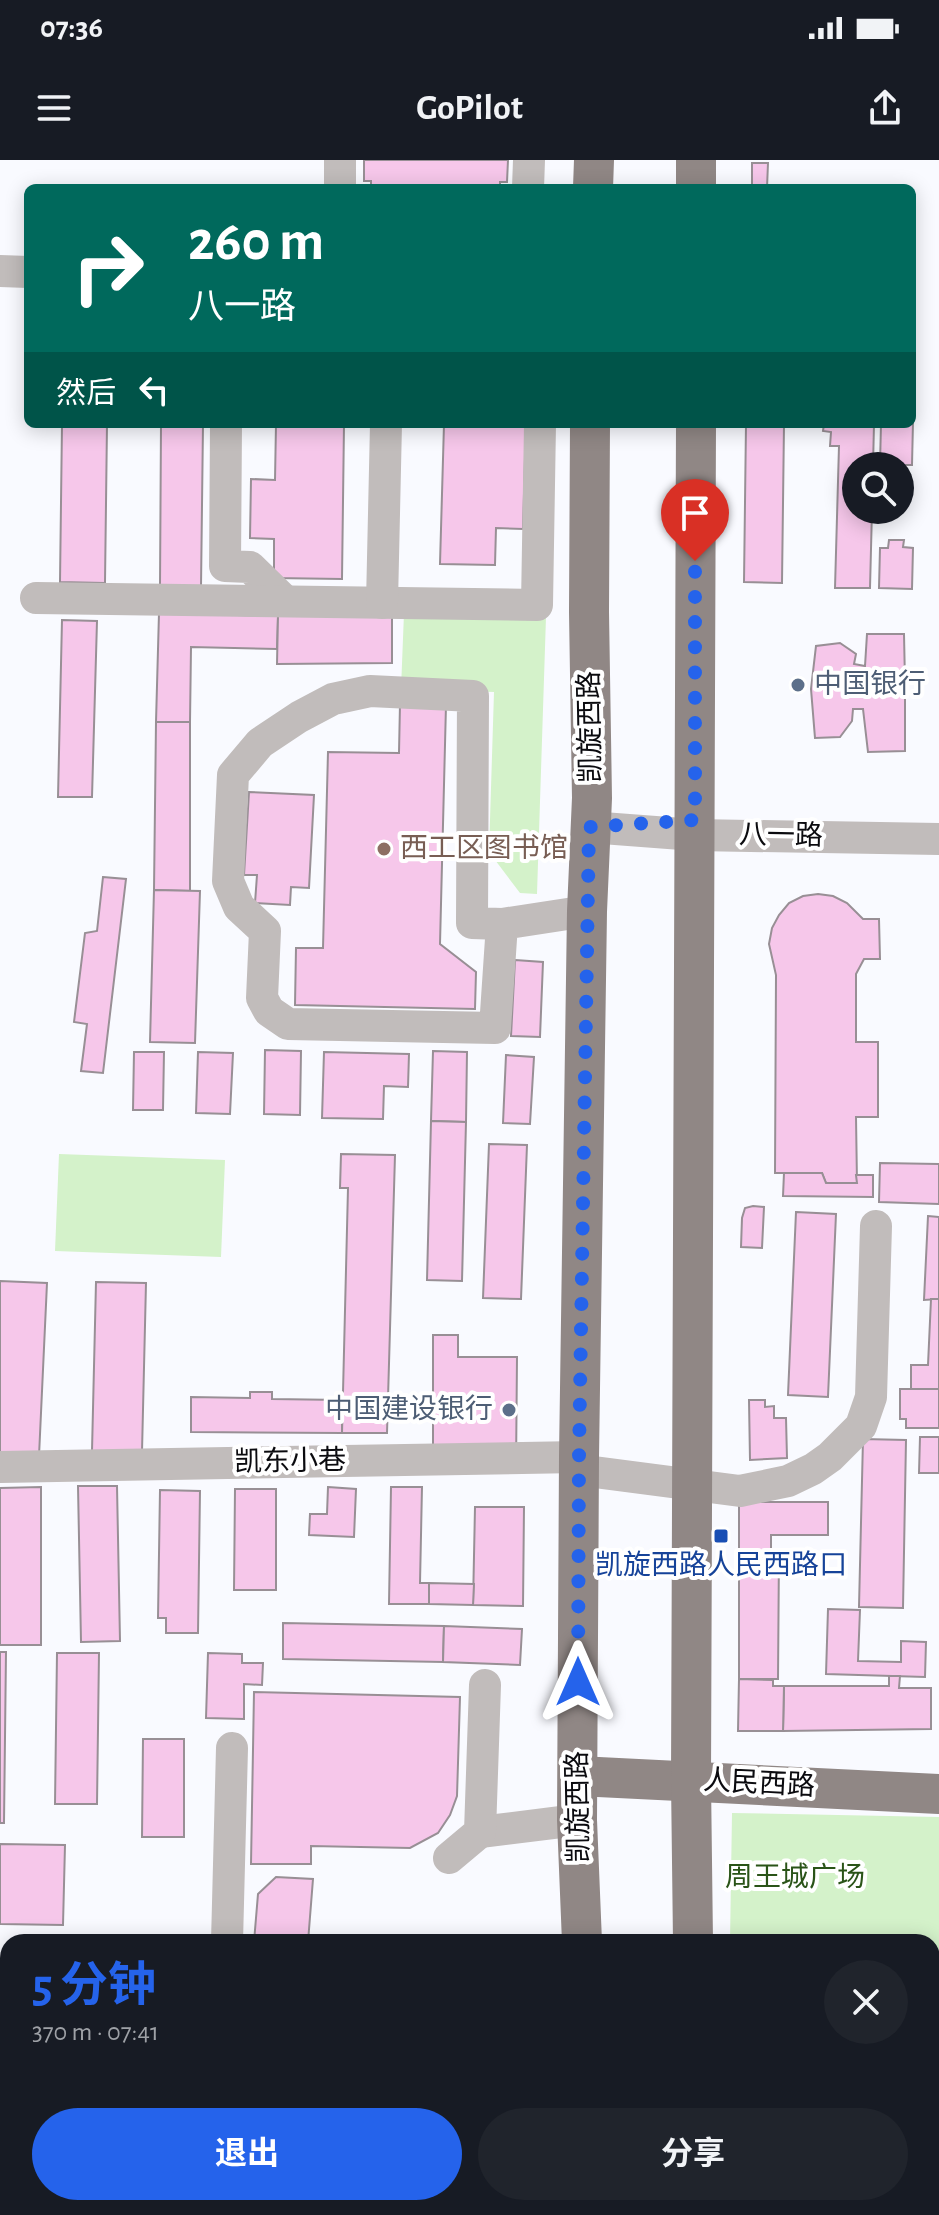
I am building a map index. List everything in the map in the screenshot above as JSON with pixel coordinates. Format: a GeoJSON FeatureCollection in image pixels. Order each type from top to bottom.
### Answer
{"type":"FeatureCollection","features":[{"type":"Feature","properties":{"kind":"main road"},"geometry":{"type":"LineString","coordinates":[[593,184],[594,160]]}},
{"type":"Feature","properties":{"kind":"main road"},"geometry":{"type":"LineString","coordinates":[[696,160],[696,184]]}},
{"type":"Feature","properties":{"kind":"main road","name":"凯旋西路"},"geometry":{"type":"LineString","coordinates":[[582,1934],[577,1820],[587,911],[592,798],[590,428]]}},
{"type":"Feature","properties":{"kind":"main road"},"geometry":{"type":"LineString","coordinates":[[693,1934],[696,428]]}},
{"type":"Feature","properties":{"kind":"main road","name":"人民西路"},"geometry":{"type":"LineString","coordinates":[[578,1776],[939,1794]]}},
{"type":"Feature","properties":{"kind":"street"},"geometry":{"type":"LineString","coordinates":[[340,160],[340,184]]}},
{"type":"Feature","properties":{"kind":"street"},"geometry":{"type":"LineString","coordinates":[[528,184],[529,160]]}},
{"type":"Feature","properties":{"kind":"street"},"geometry":{"type":"LineString","coordinates":[[0,271],[24,272]]}},
{"type":"Feature","properties":{"kind":"street"},"geometry":{"type":"LineString","coordinates":[[226,428],[225,566],[250,567],[285,601]]}},
{"type":"Feature","properties":{"kind":"street"},"geometry":{"type":"LineString","coordinates":[[382,603],[386,428]]}},
{"type":"Feature","properties":{"kind":"street"},"geometry":{"type":"LineString","coordinates":[[36,598],[537,605],[540,428]]}},
{"type":"Feature","properties":{"kind":"street"},"geometry":{"type":"LineString","coordinates":[[502,924],[495,1028],[288,1024],[269,1011],[262,998],[265,931],[239,907],[228,881],[233,775],[260,743],[333,699],[370,691],[473,696],[472,923],[502,924],[587,911]]}},
{"type":"Feature","properties":{"kind":"street","name":"八一路"},"geometry":{"type":"LineString","coordinates":[[589,827],[939,824]]}},
{"type":"Feature","properties":{"kind":"street","name":"八一路"},"geometry":{"type":"LineString","coordinates":[[695,828],[939,839]]}},
{"type":"Feature","properties":{"kind":"street","name":"凯东小巷"},"geometry":{"type":"LineString","coordinates":[[0,1467],[579,1463],[693,1485],[740,1491],[765,1488],[813,1469],[830,1457],[861,1426],[871,1397],[876,1226]]}},
{"type":"Feature","properties":{"kind":"street"},"geometry":{"type":"LineString","coordinates":[[480,1832],[485,1685]]}},
{"type":"Feature","properties":{"kind":"street"},"geometry":{"type":"LineString","coordinates":[[227,1934],[232,1748]]}},
{"type":"Feature","properties":{"kind":"street"},"geometry":{"type":"LineString","coordinates":[[449,1858],[480,1832],[577,1820]]}},
{"type":"Feature","properties":{"kind":"green space"},"geometry":{"type":"Polygon","coordinates":[[[404,613],[546,617],[537,894],[520,893],[489,852],[494,692],[401,689],[404,613]]]}},
{"type":"Feature","properties":{"kind":"green space"},"geometry":{"type":"Polygon","coordinates":[[[59,1154],[225,1160],[221,1257],[55,1251],[59,1154]]]}},
{"type":"Feature","properties":{"kind":"green space","name":"周王城广场"},"geometry":{"type":"Polygon","coordinates":[[[732,1813],[939,1817],[939,1934],[730,1934],[732,1813]]]}},
{"type":"Feature","properties":{"kind":"building"},"geometry":{"type":"Polygon","coordinates":[[[364,160],[508,160],[507,182],[500,184],[371,184],[371,181],[364,181],[364,160]]]}},
{"type":"Feature","properties":{"kind":"building"},"geometry":{"type":"Polygon","coordinates":[[[752,163],[768,163],[767,184],[752,184],[752,163]]]}},
{"type":"Feature","properties":{"kind":"building"},"geometry":{"type":"Polygon","coordinates":[[[62,428],[107,428],[105,583],[60,582],[62,428]]]}},
{"type":"Feature","properties":{"kind":"building"},"geometry":{"type":"Polygon","coordinates":[[[161,428],[203,428],[201,587],[160,587],[161,428]]]}},
{"type":"Feature","properties":{"kind":"building"},"geometry":{"type":"Polygon","coordinates":[[[276,428],[344,428],[342,579],[274,578],[274,539],[250,538],[251,479],[275,480],[276,428]]]}},
{"type":"Feature","properties":{"kind":"building"},"geometry":{"type":"Polygon","coordinates":[[[444,428],[526,428],[523,529],[496,528],[495,565],[440,564],[444,428]]]}},
{"type":"Feature","properties":{"kind":"building"},"geometry":{"type":"Polygon","coordinates":[[[746,428],[784,428],[782,583],[744,582],[746,428]]]}},
{"type":"Feature","properties":{"kind":"building"},"geometry":{"type":"Polygon","coordinates":[[[823,428],[874,428],[873,452],[842,452],[842,524],[872,524],[870,588],[835,588],[839,446],[830,446],[831,432],[823,431],[823,428]]]}},
{"type":"Feature","properties":{"kind":"building"},"geometry":{"type":"Polygon","coordinates":[[[881,428],[913,428],[912,452],[880,452],[881,428]]]}},
{"type":"Feature","properties":{"kind":"building"},"geometry":{"type":"Polygon","coordinates":[[[889,540],[904,540],[903,547],[913,548],[912,589],[879,588],[880,548],[888,548],[889,540]]]}},
{"type":"Feature","properties":{"kind":"building"},"geometry":{"type":"Polygon","coordinates":[[[159,613],[278,616],[277,649],[191,647],[190,722],[156,722],[159,613]]]}},
{"type":"Feature","properties":{"kind":"building"},"geometry":{"type":"Polygon","coordinates":[[[392,615],[392,663],[277,664],[278,616],[392,615]]]}},
{"type":"Feature","properties":{"kind":"building"},"geometry":{"type":"Polygon","coordinates":[[[62,620],[97,621],[92,797],[58,797],[62,620]]]}},
{"type":"Feature","properties":{"kind":"building"},"geometry":{"type":"Polygon","coordinates":[[[867,634],[904,634],[905,682],[900,688],[905,693],[905,751],[868,752],[863,709],[853,709],[852,721],[840,737],[815,738],[811,689],[816,646],[840,643],[856,654],[854,664],[865,666],[867,634]]]}},
{"type":"Feature","properties":{"kind":"building","name":"西工区图书馆"},"geometry":{"type":"Polygon","coordinates":[[[400,704],[446,705],[440,944],[476,972],[475,1009],[295,1005],[296,948],[323,948],[328,752],[399,753],[400,704]]]}},
{"type":"Feature","properties":{"kind":"building"},"geometry":{"type":"Polygon","coordinates":[[[156,722],[190,722],[190,891],[154,890],[156,722]]]}},
{"type":"Feature","properties":{"kind":"building"},"geometry":{"type":"Polygon","coordinates":[[[249,792],[314,795],[309,888],[291,887],[290,905],[255,903],[257,875],[244,875],[249,792]]]}},
{"type":"Feature","properties":{"kind":"building"},"geometry":{"type":"Polygon","coordinates":[[[103,877],[126,879],[103,1073],[81,1071],[87,1024],[74,1022],[85,933],[97,931],[103,877]]]}},
{"type":"Feature","properties":{"kind":"building"},"geometry":{"type":"Polygon","coordinates":[[[154,890],[200,891],[195,1043],[150,1042],[154,890]]]}},
{"type":"Feature","properties":{"kind":"building"},"geometry":{"type":"Polygon","coordinates":[[[803,896],[833,896],[847,903],[863,919],[879,919],[880,959],[864,959],[856,974],[856,1042],[878,1042],[878,1117],[856,1117],[857,1183],[826,1183],[822,1173],[775,1173],[776,975],[769,944],[772,928],[789,903],[803,896]]]}},
{"type":"Feature","properties":{"kind":"building"},"geometry":{"type":"Polygon","coordinates":[[[515,960],[543,962],[540,1037],[511,1036],[515,960]]]}},
{"type":"Feature","properties":{"kind":"building"},"geometry":{"type":"Polygon","coordinates":[[[265,1050],[301,1051],[300,1115],[264,1114],[265,1050]]]}},
{"type":"Feature","properties":{"kind":"building"},"geometry":{"type":"Polygon","coordinates":[[[433,1051],[467,1052],[466,1122],[431,1121],[433,1051]]]}},
{"type":"Feature","properties":{"kind":"building"},"geometry":{"type":"Polygon","coordinates":[[[134,1052],[164,1052],[163,1110],[133,1110],[134,1052]]]}},
{"type":"Feature","properties":{"kind":"building"},"geometry":{"type":"Polygon","coordinates":[[[198,1052],[233,1053],[230,1114],[196,1113],[198,1052]]]}},
{"type":"Feature","properties":{"kind":"building"},"geometry":{"type":"Polygon","coordinates":[[[324,1052],[409,1054],[408,1087],[384,1086],[383,1119],[322,1118],[324,1052]]]}},
{"type":"Feature","properties":{"kind":"building"},"geometry":{"type":"Polygon","coordinates":[[[506,1055],[534,1057],[530,1124],[503,1123],[506,1055]]]}},
{"type":"Feature","properties":{"kind":"building"},"geometry":{"type":"Polygon","coordinates":[[[431,1121],[466,1122],[462,1281],[427,1280],[431,1121]]]}},
{"type":"Feature","properties":{"kind":"building"},"geometry":{"type":"Polygon","coordinates":[[[489,1144],[527,1145],[521,1299],[483,1298],[489,1144]]]}},
{"type":"Feature","properties":{"kind":"building"},"geometry":{"type":"Polygon","coordinates":[[[341,1154],[395,1155],[387,1433],[342,1433],[348,1188],[340,1188],[341,1154]]]}},
{"type":"Feature","properties":{"kind":"building"},"geometry":{"type":"Polygon","coordinates":[[[880,1163],[939,1164],[939,1204],[879,1202],[880,1163]]]}},
{"type":"Feature","properties":{"kind":"building"},"geometry":{"type":"Polygon","coordinates":[[[784,1173],[822,1173],[826,1183],[857,1183],[856,1175],[873,1175],[873,1197],[783,1196],[784,1173]]]}},
{"type":"Feature","properties":{"kind":"building"},"geometry":{"type":"Polygon","coordinates":[[[764,1207],[762,1248],[741,1247],[742,1218],[745,1208],[764,1207]]]}},
{"type":"Feature","properties":{"kind":"building"},"geometry":{"type":"Polygon","coordinates":[[[796,1212],[836,1214],[828,1397],[788,1395],[796,1212]]]}},
{"type":"Feature","properties":{"kind":"building"},"geometry":{"type":"Polygon","coordinates":[[[928,1216],[939,1217],[939,1299],[924,1300],[928,1216]]]}},
{"type":"Feature","properties":{"kind":"building"},"geometry":{"type":"Polygon","coordinates":[[[0,1281],[47,1283],[39,1456],[0,1454],[0,1281]]]}},
{"type":"Feature","properties":{"kind":"building"},"geometry":{"type":"Polygon","coordinates":[[[96,1282],[146,1283],[142,1452],[92,1451],[96,1282]]]}},
{"type":"Feature","properties":{"kind":"building"},"geometry":{"type":"Polygon","coordinates":[[[931,1299],[939,1299],[939,1389],[911,1389],[911,1365],[928,1365],[931,1299]]]}},
{"type":"Feature","properties":{"kind":"building"},"geometry":{"type":"Polygon","coordinates":[[[433,1335],[458,1335],[458,1357],[517,1357],[516,1470],[433,1469],[433,1335]]]}},
{"type":"Feature","properties":{"kind":"building"},"geometry":{"type":"Polygon","coordinates":[[[900,1389],[939,1389],[939,1428],[906,1428],[906,1419],[900,1419],[900,1389]]]}},
{"type":"Feature","properties":{"kind":"building"},"geometry":{"type":"Polygon","coordinates":[[[250,1392],[272,1392],[272,1399],[342,1400],[342,1433],[191,1432],[191,1397],[250,1398],[250,1392]]]}},
{"type":"Feature","properties":{"kind":"building"},"geometry":{"type":"Polygon","coordinates":[[[749,1400],[765,1400],[765,1407],[774,1406],[774,1418],[786,1418],[787,1458],[750,1460],[749,1400]]]}},
{"type":"Feature","properties":{"kind":"building"},"geometry":{"type":"Polygon","coordinates":[[[920,1437],[939,1437],[939,1473],[919,1473],[920,1437]]]}},
{"type":"Feature","properties":{"kind":"building"},"geometry":{"type":"Polygon","coordinates":[[[863,1439],[906,1440],[903,1608],[859,1607],[863,1439]]]}},
{"type":"Feature","properties":{"kind":"building"},"geometry":{"type":"Polygon","coordinates":[[[78,1486],[117,1486],[120,1641],[81,1642],[78,1486]]]}},
{"type":"Feature","properties":{"kind":"building"},"geometry":{"type":"Polygon","coordinates":[[[41,1487],[41,1645],[0,1645],[0,1488],[41,1487]]]}},
{"type":"Feature","properties":{"kind":"building"},"geometry":{"type":"Polygon","coordinates":[[[328,1487],[356,1489],[354,1537],[309,1535],[310,1514],[327,1514],[328,1487]]]}},
{"type":"Feature","properties":{"kind":"building"},"geometry":{"type":"Polygon","coordinates":[[[391,1487],[422,1487],[420,1583],[429,1583],[429,1604],[389,1604],[391,1487]]]}},
{"type":"Feature","properties":{"kind":"building"},"geometry":{"type":"Polygon","coordinates":[[[235,1489],[276,1489],[276,1590],[234,1590],[235,1489]]]}},
{"type":"Feature","properties":{"kind":"building"},"geometry":{"type":"Polygon","coordinates":[[[160,1490],[200,1491],[198,1633],[166,1633],[166,1618],[158,1618],[160,1490]]]}},
{"type":"Feature","properties":{"kind":"building"},"geometry":{"type":"Polygon","coordinates":[[[739,1502],[828,1502],[828,1535],[771,1535],[771,1550],[779,1550],[778,1679],[739,1679],[739,1502]]]}},
{"type":"Feature","properties":{"kind":"building"},"geometry":{"type":"Polygon","coordinates":[[[475,1507],[524,1507],[523,1606],[473,1605],[475,1507]]]}},
{"type":"Feature","properties":{"kind":"building"},"geometry":{"type":"Polygon","coordinates":[[[429,1583],[474,1584],[473,1605],[429,1604],[429,1583]]]}},
{"type":"Feature","properties":{"kind":"building"},"geometry":{"type":"Polygon","coordinates":[[[828,1609],[860,1610],[858,1661],[901,1662],[901,1641],[926,1642],[925,1677],[826,1674],[828,1609]]]}},
{"type":"Feature","properties":{"kind":"building"},"geometry":{"type":"Polygon","coordinates":[[[283,1623],[444,1626],[443,1662],[283,1659],[283,1623]]]}},
{"type":"Feature","properties":{"kind":"building"},"geometry":{"type":"Polygon","coordinates":[[[444,1626],[522,1629],[520,1665],[443,1662],[444,1626]]]}},
{"type":"Feature","properties":{"kind":"building"},"geometry":{"type":"Polygon","coordinates":[[[0,1652],[6,1652],[4,1823],[0,1823],[0,1652]]]}},
{"type":"Feature","properties":{"kind":"building"},"geometry":{"type":"Polygon","coordinates":[[[57,1653],[99,1653],[97,1804],[55,1804],[57,1653]]]}},
{"type":"Feature","properties":{"kind":"building"},"geometry":{"type":"Polygon","coordinates":[[[208,1653],[242,1654],[242,1663],[263,1663],[262,1685],[244,1684],[244,1719],[206,1718],[208,1653]]]}},
{"type":"Feature","properties":{"kind":"building"},"geometry":{"type":"Polygon","coordinates":[[[889,1676],[900,1676],[899,1688],[931,1688],[931,1729],[783,1731],[784,1686],[889,1686],[889,1676]]]}},
{"type":"Feature","properties":{"kind":"building"},"geometry":{"type":"Polygon","coordinates":[[[739,1679],[773,1680],[773,1686],[784,1686],[783,1731],[738,1731],[739,1679]]]}},
{"type":"Feature","properties":{"kind":"building"},"geometry":{"type":"Polygon","coordinates":[[[254,1692],[460,1697],[457,1796],[450,1815],[438,1833],[410,1848],[311,1846],[311,1864],[251,1864],[254,1692]]]}},
{"type":"Feature","properties":{"kind":"building"},"geometry":{"type":"Polygon","coordinates":[[[143,1739],[184,1739],[184,1837],[142,1837],[143,1739]]]}},
{"type":"Feature","properties":{"kind":"building"},"geometry":{"type":"Polygon","coordinates":[[[0,1844],[65,1845],[63,1925],[0,1924],[0,1844]]]}},
{"type":"Feature","properties":{"kind":"building"},"geometry":{"type":"Polygon","coordinates":[[[276,1877],[313,1879],[309,1934],[255,1934],[258,1894],[276,1877]]]}},
{"type":"Feature","properties":{"kind":"place","name":"中国银行"},"geometry":{"type":"Point","coordinates":[798,685]}},
{"type":"Feature","properties":{"kind":"place","name":"西工区图书馆"},"geometry":{"type":"Point","coordinates":[384,849]}},
{"type":"Feature","properties":{"kind":"place","name":"中国建设银行"},"geometry":{"type":"Point","coordinates":[509,1410]}},
{"type":"Feature","properties":{"kind":"place","name":"凯旋西路人民西路口"},"geometry":{"type":"Point","coordinates":[721,1536]}},
{"type":"Feature","properties":{"kind":"route"},"geometry":{"type":"LineString","coordinates":[[578,1682],[589,827],[695,820],[695,561]]}}]}
